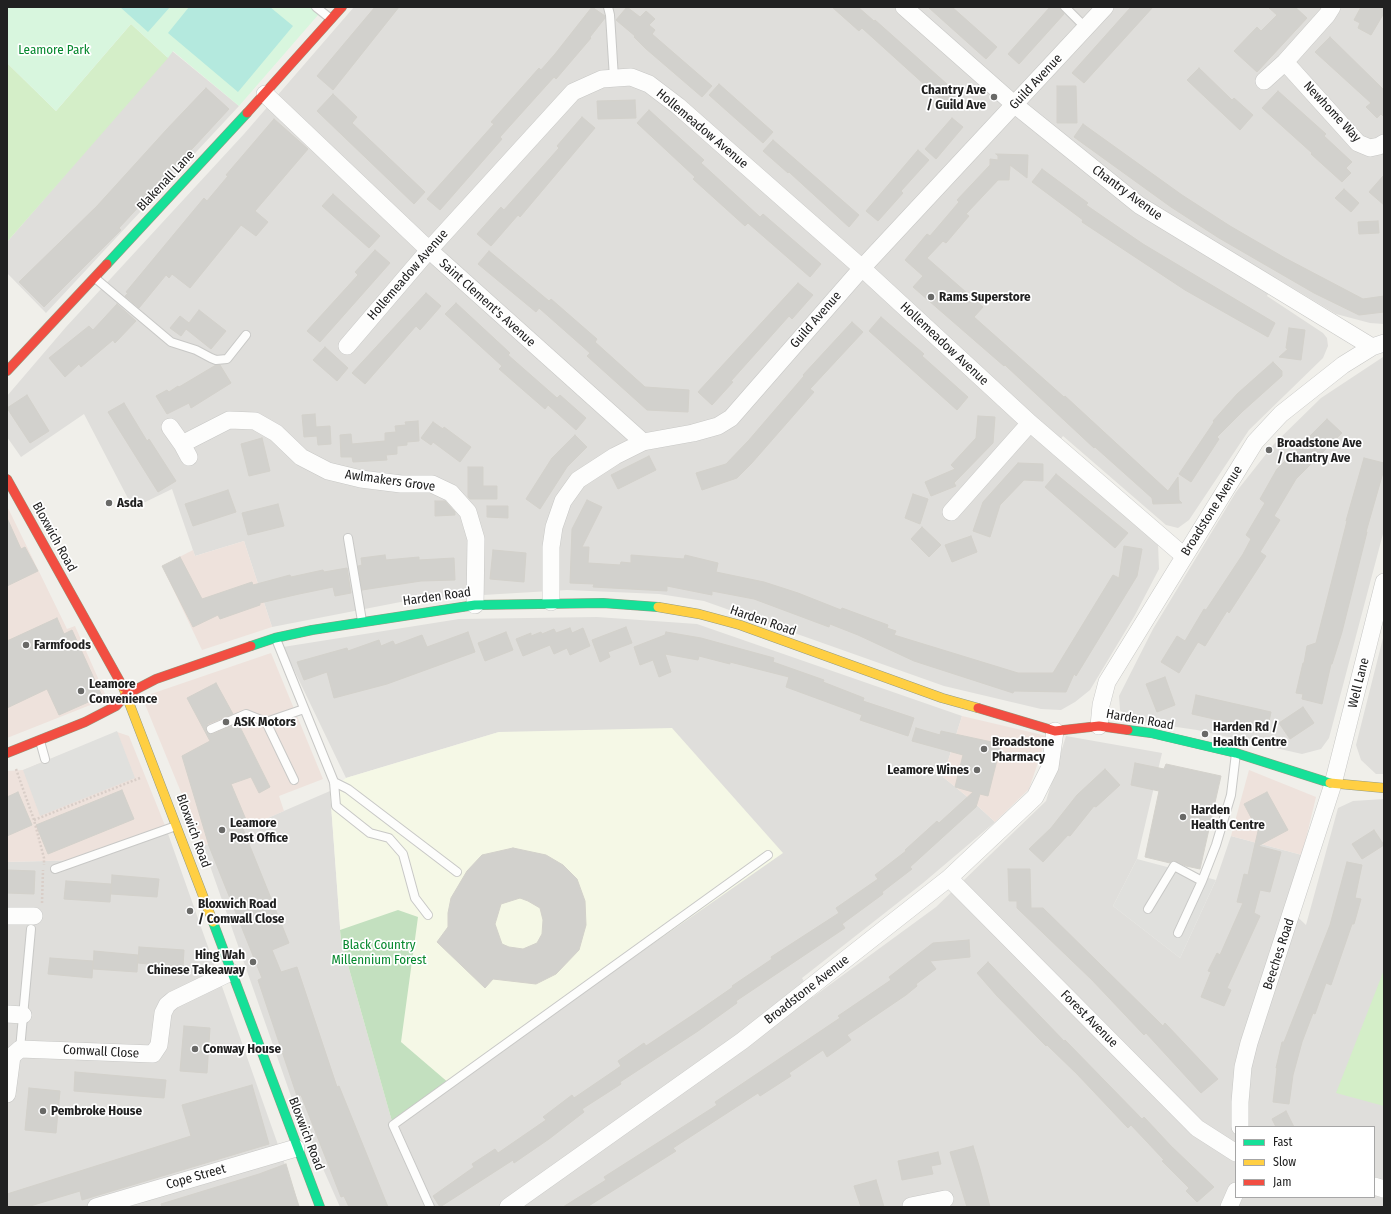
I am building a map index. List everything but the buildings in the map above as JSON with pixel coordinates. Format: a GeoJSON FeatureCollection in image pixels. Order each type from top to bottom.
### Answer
{"type":"FeatureCollection","features":[{"type":"Feature","properties":{"kind":"street","name":"Blakenall Lane"},"geometry":{"type":"LineString","coordinates":[[7,371],[265,94],[342,7]]}},
{"type":"Feature","properties":{"kind":"street","name":"Chantry Avenue"},"geometry":{"type":"LineString","coordinates":[[904,7],[1015,105],[1139,205],[1378,345]]}},
{"type":"Feature","properties":{"kind":"street","name":"Guild Avenue"},"geometry":{"type":"LineString","coordinates":[[550,602],[551,546],[554,527],[563,501],[578,480],[614,456],[643,442],[693,434],[718,426],[731,418],[862,268],[1105,7]]}},
{"type":"Feature","properties":{"kind":"street"},"geometry":{"type":"LineString","coordinates":[[1264,81],[1286,62],[1332,7]]}},
{"type":"Feature","properties":{"kind":"street","name":"Newhome Way"},"geometry":{"type":"LineString","coordinates":[[1286,62],[1358,143],[1370,148],[1384,143]]}},
{"type":"Feature","properties":{"kind":"street","name":"Hollemeadow Avenue"},"geometry":{"type":"LineString","coordinates":[[347,346],[428,250],[573,92],[602,79],[631,77],[649,84],[678,106],[862,268],[1030,423],[1184,556]]}},
{"type":"Feature","properties":{"kind":"street","name":"Saint Clement's Avenue"},"geometry":{"type":"LineString","coordinates":[[265,94],[428,250],[643,442]]}},
{"type":"Feature","properties":{"kind":"street","name":"Broadstone Avenue"},"geometry":{"type":"LineString","coordinates":[[1099,726],[1101,705],[1107,682],[1255,442],[1281,414],[1343,365],[1378,345]]}},
{"type":"Feature","properties":{"kind":"street","name":"Awlmakers Grove"},"geometry":{"type":"LineString","coordinates":[[170,427],[185,450],[229,420],[255,421],[276,433],[301,457],[328,471],[361,479],[401,484],[432,484],[451,493],[468,512],[476,539],[475,605]]}},
{"type":"Feature","properties":{"kind":"street"},"geometry":{"type":"LineString","coordinates":[[951,512],[1030,423]]}},
{"type":"Feature","properties":{"kind":"street","name":"Bloxwich Road"},"geometry":{"type":"LineString","coordinates":[[7,479],[127,694],[232,972],[296,1148],[320,1207]]}},
{"type":"Feature","properties":{"kind":"street","name":"Well Lane"},"geometry":{"type":"LineString","coordinates":[[1333,784],[1384,582]]}},
{"type":"Feature","properties":{"kind":"street","name":"Harden Road"},"geometry":{"type":"LineString","coordinates":[[8,753],[85,722],[116,706],[127,694],[156,679],[275,638],[312,630],[475,605],[550,602],[603,603],[658,607],[699,614],[740,625],[942,698],[1055,731],[1099,726],[1151,733],[1236,753],[1333,784],[1384,788]]}},
{"type":"Feature","properties":{"kind":"street","name":"Broadstone Avenue"},"geometry":{"type":"LineString","coordinates":[[508,1207],[742,1041],[949,878],[1035,797],[1050,767],[1055,731]]}},
{"type":"Feature","properties":{"kind":"street","name":"Beeches Road"},"geometry":{"type":"LineString","coordinates":[[1240,1126],[1243,1066],[1249,1043],[1333,784]]}},
{"type":"Feature","properties":{"kind":"street","name":"Forest Avenue"},"geometry":{"type":"LineString","coordinates":[[949,878],[1197,1128],[1235,1152]]}},
{"type":"Feature","properties":{"kind":"street"},"geometry":{"type":"LineString","coordinates":[[7,916],[36,917]]}},
{"type":"Feature","properties":{"kind":"street","name":"Comwall Close"},"geometry":{"type":"LineString","coordinates":[[20,1049],[153,1054],[159,1045],[163,1013],[166,1005],[232,972]]}},
{"type":"Feature","properties":{"kind":"street"},"geometry":{"type":"LineString","coordinates":[[7,1094],[12,1056],[20,1049]]}},
{"type":"Feature","properties":{"kind":"street","name":"Cope Street"},"geometry":{"type":"LineString","coordinates":[[96,1207],[296,1148]]}},
{"type":"Feature","properties":{"kind":"street"},"geometry":{"type":"LineString","coordinates":[[1229,1207],[1235,1193]]}},
{"type":"Feature","properties":{"kind":"street"},"geometry":{"type":"LineString","coordinates":[[911,1206],[934,1203]]}},
{"type":"Feature","properties":{"kind":"lane"},"geometry":{"type":"LineString","coordinates":[[316,7],[331,20]]}},
{"type":"Feature","properties":{"kind":"lane"},"geometry":{"type":"LineString","coordinates":[[608,7],[614,78]]}},
{"type":"Feature","properties":{"kind":"lane"},"geometry":{"type":"LineString","coordinates":[[1065,7],[1086,28]]}},
{"type":"Feature","properties":{"kind":"lane"},"geometry":{"type":"LineString","coordinates":[[95,277],[171,342],[196,350],[210,358],[216,360],[227,359],[246,336]]}},
{"type":"Feature","properties":{"kind":"lane"},"geometry":{"type":"LineString","coordinates":[[348,538],[363,622]]}},
{"type":"Feature","properties":{"kind":"lane"},"geometry":{"type":"LineString","coordinates":[[275,638],[334,782],[336,806],[370,833],[389,838],[403,854],[415,898],[428,915]]}},
{"type":"Feature","properties":{"kind":"lane"},"geometry":{"type":"LineString","coordinates":[[211,729],[246,714],[266,722],[304,709]]}},
{"type":"Feature","properties":{"kind":"lane"},"geometry":{"type":"LineString","coordinates":[[266,722],[294,780]]}},
{"type":"Feature","properties":{"kind":"lane"},"geometry":{"type":"LineString","coordinates":[[40,740],[45,759]]}},
{"type":"Feature","properties":{"kind":"lane"},"geometry":{"type":"LineString","coordinates":[[1178,933],[1202,881],[1216,845],[1231,795],[1236,753]]}},
{"type":"Feature","properties":{"kind":"lane"},"geometry":{"type":"LineString","coordinates":[[334,782],[348,789],[457,872]]}},
{"type":"Feature","properties":{"kind":"lane"},"geometry":{"type":"LineString","coordinates":[[55,869],[177,825]]}},
{"type":"Feature","properties":{"kind":"lane"},"geometry":{"type":"LineString","coordinates":[[430,1207],[393,1125],[768,855]]}},
{"type":"Feature","properties":{"kind":"lane"},"geometry":{"type":"LineString","coordinates":[[1148,909],[1174,866],[1202,881]]}},
{"type":"Feature","properties":{"kind":"lane"},"geometry":{"type":"LineString","coordinates":[[20,1049],[15,1015],[36,917]]}},
{"type":"Feature","properties":{"kind":"path"},"geometry":{"type":"LineString","coordinates":[[8,753],[34,820],[44,858],[36,917]]}},
{"type":"Feature","properties":{"kind":"path"},"geometry":{"type":"LineString","coordinates":[[34,820],[157,771]]}},
{"type":"Feature","properties":{"kind":"shaded area"},"geometry":{"type":"Polygon","coordinates":[[[120,7],[170,7],[148,32],[120,7]]]}},
{"type":"Feature","properties":{"kind":"shaded area"},"geometry":{"type":"Polygon","coordinates":[[[189,7],[270,7],[293,26],[238,92],[168,33],[189,7]]]}},
{"type":"Feature","properties":{"kind":"shaded area"},"geometry":{"type":"Polygon","coordinates":[[[354,7],[1384,7],[1384,324],[1370,323],[1336,314],[1276,278],[1267,296],[1323,333],[1327,338],[1328,346],[1323,358],[1249,430],[1189,520],[1178,528],[1166,525],[1063,436],[1052,450],[1158,543],[1159,569],[1135,615],[1090,690],[1075,702],[1061,710],[1041,709],[944,686],[704,601],[659,594],[567,590],[416,599],[272,627],[244,541],[195,556],[172,489],[133,508],[84,414],[21,457],[7,437],[7,396],[66,327],[244,134],[354,7]]]}},
{"type":"Feature","properties":{"kind":"shaded area"},"geometry":{"type":"Polygon","coordinates":[[[172,51],[239,106],[46,313],[7,273],[7,242],[172,51]]]}},
{"type":"Feature","properties":{"kind":"shaded area"},"geometry":{"type":"Polygon","coordinates":[[[1383,357],[1384,530],[1329,738],[1321,749],[1302,754],[1197,730],[1129,720],[1120,710],[1119,696],[1153,629],[1236,492],[1274,444],[1321,398],[1383,357]]]}},
{"type":"Feature","properties":{"kind":"shaded area"},"geometry":{"type":"Polygon","coordinates":[[[7,506],[67,629],[75,626],[105,694],[103,700],[7,738],[7,506]]]}},
{"type":"Feature","properties":{"kind":"shaded area"},"geometry":{"type":"Polygon","coordinates":[[[244,541],[272,627],[202,650],[162,566],[193,550],[195,556],[244,541]]]}},
{"type":"Feature","properties":{"kind":"shaded area"},"geometry":{"type":"Polygon","coordinates":[[[597,617],[697,624],[962,716],[943,777],[995,822],[923,883],[802,978],[813,997],[936,907],[1046,801],[1066,736],[1162,753],[1137,859],[1113,906],[1180,958],[1216,880],[1231,836],[1302,855],[1287,907],[1306,925],[1338,808],[1353,801],[1384,799],[1384,1207],[340,1207],[292,1099],[203,846],[330,791],[341,940],[499,732],[346,778],[283,647],[459,619],[597,617]]]}},
{"type":"Feature","properties":{"kind":"shaded area"},"geometry":{"type":"Polygon","coordinates":[[[1384,634],[1384,774],[1376,774],[1361,760],[1356,745],[1384,634]]]}},
{"type":"Feature","properties":{"kind":"shaded area"},"geometry":{"type":"Polygon","coordinates":[[[271,653],[323,779],[279,796],[284,811],[203,846],[142,697],[271,653]]]}},
{"type":"Feature","properties":{"kind":"shaded area"},"geometry":{"type":"Polygon","coordinates":[[[962,716],[1047,736],[1029,789],[995,822],[943,777],[962,716]]]}},
{"type":"Feature","properties":{"kind":"shaded area"},"geometry":{"type":"Polygon","coordinates":[[[672,728],[783,853],[393,1125],[341,940],[330,791],[346,778],[499,732],[672,728]]]}},
{"type":"Feature","properties":{"kind":"shaded area"},"geometry":{"type":"Polygon","coordinates":[[[117,731],[135,778],[40,816],[23,770],[117,731]]]}},
{"type":"Feature","properties":{"kind":"shaded area"},"geometry":{"type":"Polygon","coordinates":[[[117,732],[129,736],[166,828],[81,860],[7,862],[7,771],[23,770],[117,732]]]}},
{"type":"Feature","properties":{"kind":"shaded area"},"geometry":{"type":"Polygon","coordinates":[[[1249,770],[1316,797],[1302,855],[1231,836],[1249,770]]]}},
{"type":"Feature","properties":{"kind":"shaded area"},"geometry":{"type":"Polygon","coordinates":[[[166,828],[300,1207],[7,1207],[7,862],[81,860],[166,828]]]}},
{"type":"Feature","properties":{"kind":"shaded area"},"geometry":{"type":"Polygon","coordinates":[[[1137,859],[1216,880],[1180,958],[1113,906],[1137,859]]]}},
{"type":"Feature","properties":{"kind":"green space","name":"Leamore Park"},"geometry":{"type":"Polygon","coordinates":[[[7,7],[325,7],[239,106],[173,51],[168,58],[131,24],[56,111],[7,63],[7,7]]]}},
{"type":"Feature","properties":{"kind":"green space"},"geometry":{"type":"Polygon","coordinates":[[[131,24],[168,58],[7,242],[7,63],[56,111],[131,24]]]}},
{"type":"Feature","properties":{"kind":"green space","name":"Black Country Millennium Forest"},"geometry":{"type":"Polygon","coordinates":[[[398,910],[418,917],[401,1042],[450,1084],[393,1125],[341,940],[340,930],[398,910]]]}},
{"type":"Feature","properties":{"kind":"green space"},"geometry":{"type":"Polygon","coordinates":[[[1384,970],[1384,1106],[1336,1093],[1384,970]]]}},
{"type":"Feature","properties":{"kind":"traffic: fast"},"geometry":{"type":"LineString","coordinates":[[107,264],[247,113]]}},
{"type":"Feature","properties":{"kind":"traffic: fast"},"geometry":{"type":"LineString","coordinates":[[251,646],[275,638],[312,630],[475,605],[603,603],[658,607]]}},
{"type":"Feature","properties":{"kind":"traffic: fast"},"geometry":{"type":"LineString","coordinates":[[1128,730],[1151,733],[1236,753],[1330,783]]}},
{"type":"Feature","properties":{"kind":"traffic: fast"},"geometry":{"type":"LineString","coordinates":[[213,922],[320,1207]]}},
{"type":"Feature","properties":{"kind":"traffic: slow"},"geometry":{"type":"LineString","coordinates":[[658,607],[699,614],[740,625],[942,698],[978,708]]}},
{"type":"Feature","properties":{"kind":"traffic: slow"},"geometry":{"type":"LineString","coordinates":[[123,687],[213,922]]}},
{"type":"Feature","properties":{"kind":"traffic: slow"},"geometry":{"type":"LineString","coordinates":[[1330,783],[1384,788]]}},
{"type":"Feature","properties":{"kind":"traffic: jam"},"geometry":{"type":"LineString","coordinates":[[247,113],[342,7]]}},
{"type":"Feature","properties":{"kind":"traffic: jam"},"geometry":{"type":"LineString","coordinates":[[7,371],[107,264]]}},
{"type":"Feature","properties":{"kind":"traffic: jam"},"geometry":{"type":"LineString","coordinates":[[7,479],[123,687]]}},
{"type":"Feature","properties":{"kind":"traffic: jam"},"geometry":{"type":"LineString","coordinates":[[7,753],[85,722],[116,706],[127,694],[156,679],[251,646]]}},
{"type":"Feature","properties":{"kind":"traffic: jam"},"geometry":{"type":"LineString","coordinates":[[978,708],[1055,731],[1099,726],[1128,730]]}},
{"type":"Feature","properties":{"kind":"place","name":"Chantry Ave / Guild Ave"},"geometry":{"type":"Point","coordinates":[994,97]}},
{"type":"Feature","properties":{"kind":"place","name":"Rams Superstore"},"geometry":{"type":"Point","coordinates":[931,297]}},
{"type":"Feature","properties":{"kind":"place","name":"Broadstone Ave / Chantry Ave"},"geometry":{"type":"Point","coordinates":[1269,450]}},
{"type":"Feature","properties":{"kind":"place","name":"Asda"},"geometry":{"type":"Point","coordinates":[109,503]}},
{"type":"Feature","properties":{"kind":"place","name":"Farmfoods"},"geometry":{"type":"Point","coordinates":[26,645]}},
{"type":"Feature","properties":{"kind":"place","name":"Leamore Convenience"},"geometry":{"type":"Point","coordinates":[81,691]}},
{"type":"Feature","properties":{"kind":"place","name":"ASK Motors"},"geometry":{"type":"Point","coordinates":[226,722]}},
{"type":"Feature","properties":{"kind":"place","name":"Harden Rd / Health Centre"},"geometry":{"type":"Point","coordinates":[1205,734]}},
{"type":"Feature","properties":{"kind":"place","name":"Broadstone Pharmacy"},"geometry":{"type":"Point","coordinates":[984,749]}},
{"type":"Feature","properties":{"kind":"place","name":"Leamore Wines"},"geometry":{"type":"Point","coordinates":[977,770]}},
{"type":"Feature","properties":{"kind":"place","name":"Harden Health Centre"},"geometry":{"type":"Point","coordinates":[1183,817]}},
{"type":"Feature","properties":{"kind":"place","name":"Leamore Post Office"},"geometry":{"type":"Point","coordinates":[222,830]}},
{"type":"Feature","properties":{"kind":"place","name":"Bloxwich Road / Comwall Close"},"geometry":{"type":"Point","coordinates":[190,911]}},
{"type":"Feature","properties":{"kind":"place","name":"Hing Wah Chinese Takeaway"},"geometry":{"type":"Point","coordinates":[253,962]}},
{"type":"Feature","properties":{"kind":"place","name":"Conway House"},"geometry":{"type":"Point","coordinates":[195,1049]}},
{"type":"Feature","properties":{"kind":"place","name":"Pembroke House"},"geometry":{"type":"Point","coordinates":[43,1111]}}]}
